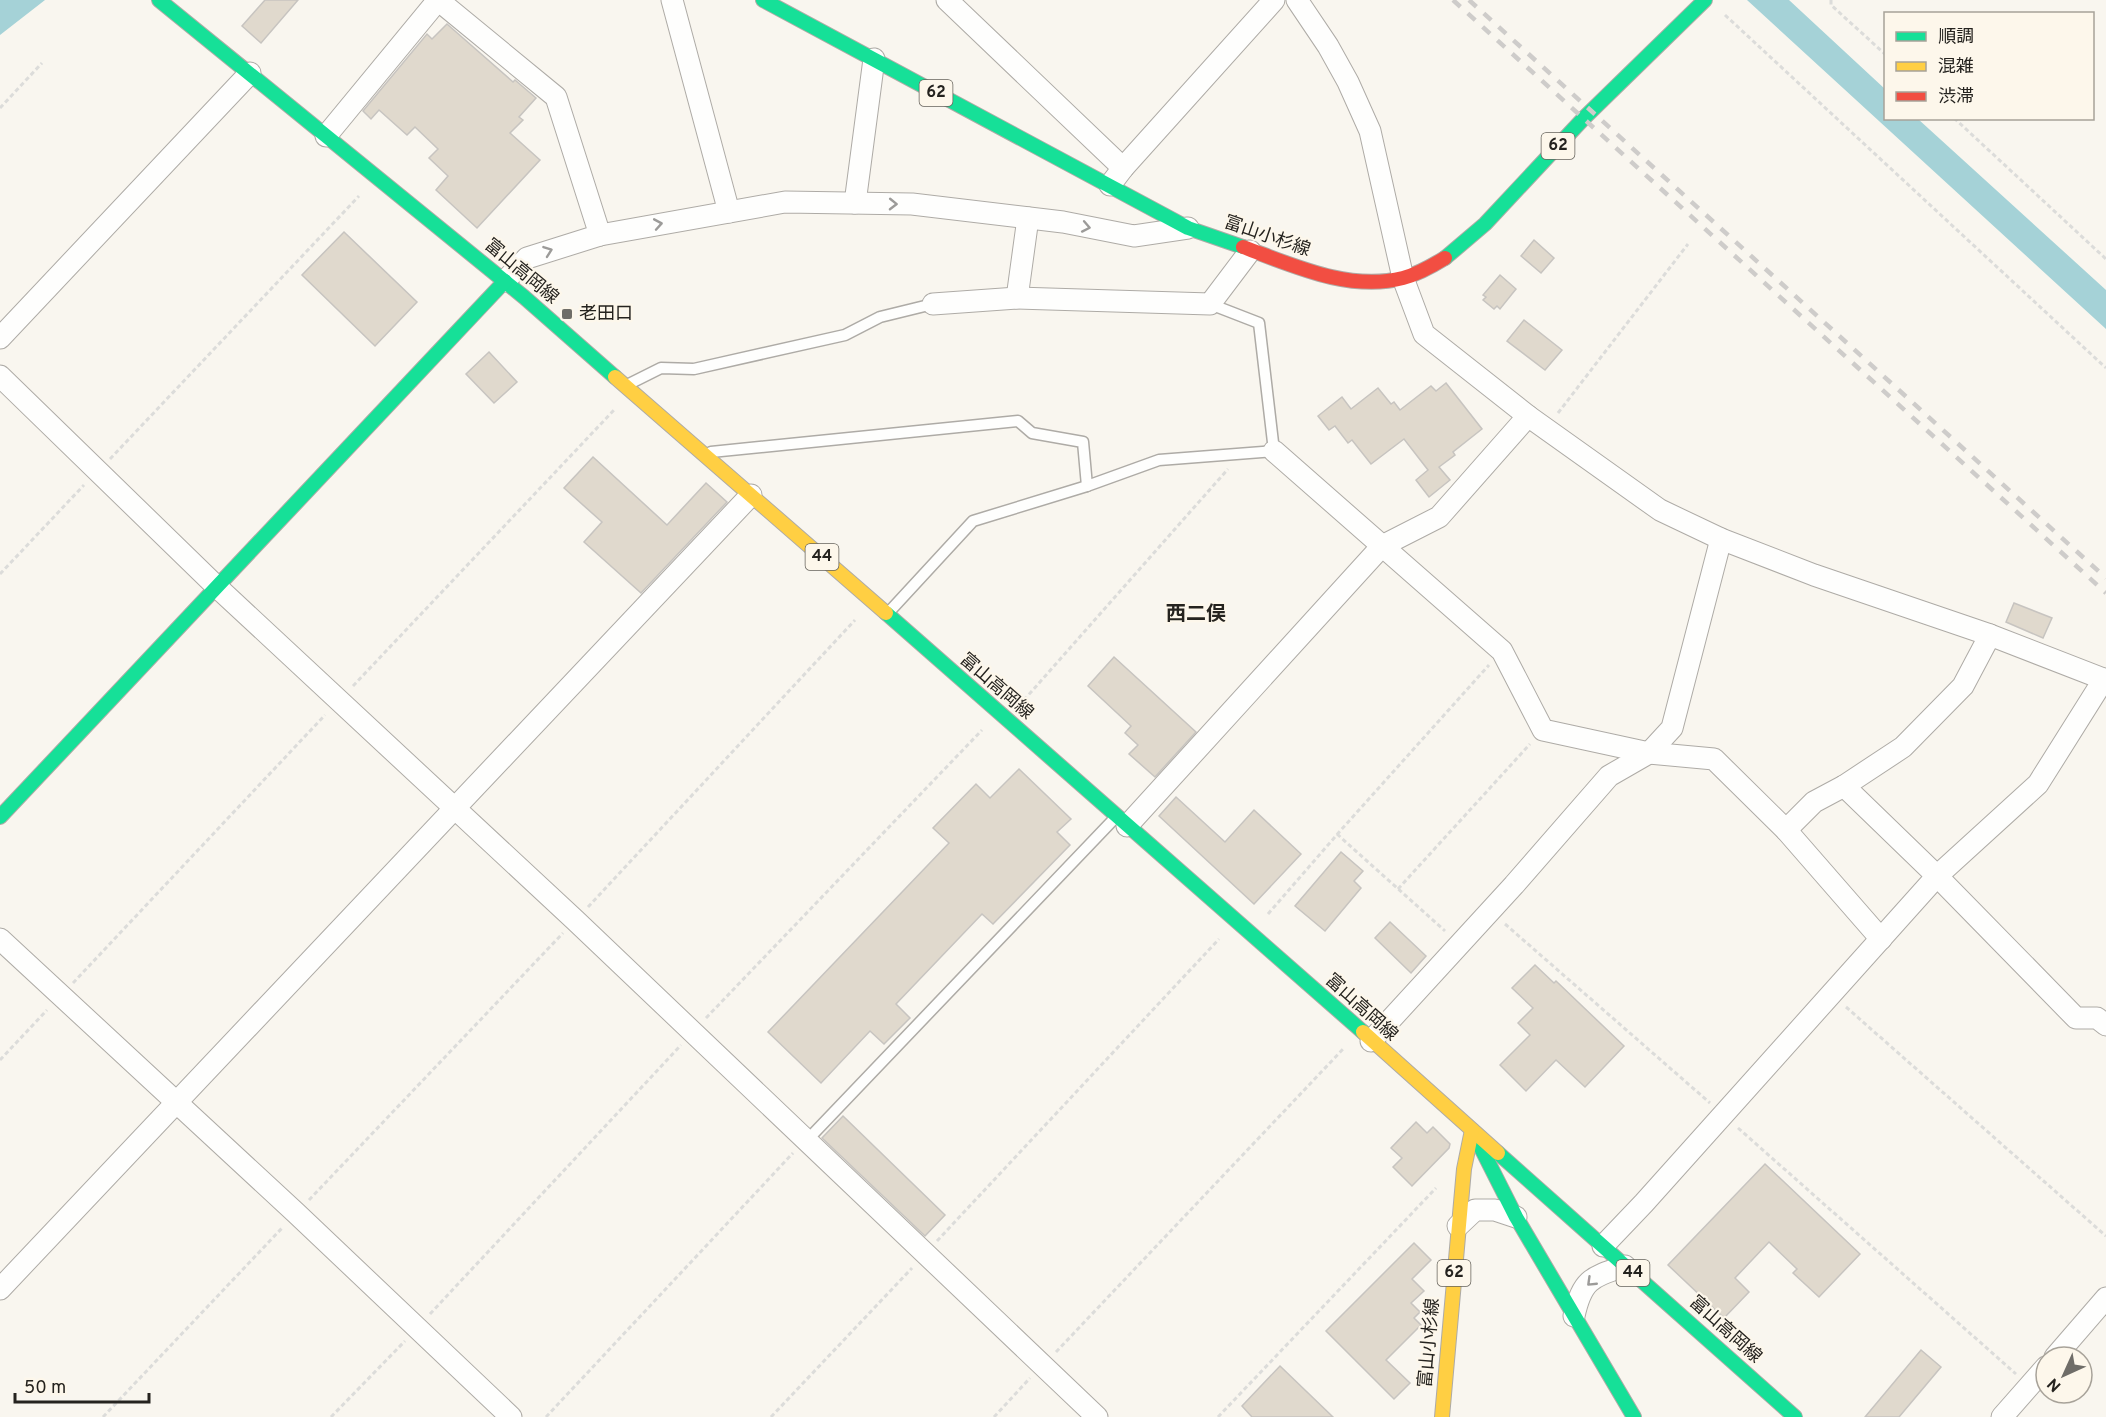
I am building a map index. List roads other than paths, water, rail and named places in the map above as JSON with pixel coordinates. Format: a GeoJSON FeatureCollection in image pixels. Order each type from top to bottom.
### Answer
{"type":"FeatureCollection","features":[{"type":"Feature","properties":{"kind":"main road","name":"富山高岡線"},"geometry":{"type":"LineString","coordinates":[[159,0],[504,281],[629,388],[1238,921],[1795,1417]]}},
{"type":"Feature","properties":{"kind":"main road","name":"富山小杉線"},"geometry":{"type":"LineString","coordinates":[[763,0],[1188,228],[1309,271],[1352,281],[1376,282],[1403,278],[1430,267],[1452,254],[1485,224],[1584,118],[1711,4]]}},
{"type":"Feature","properties":{"kind":"main road"},"geometry":{"type":"LineString","coordinates":[[0,817],[473,317],[504,281]]}},
{"type":"Feature","properties":{"kind":"main road","name":"富山小杉線"},"geometry":{"type":"LineString","coordinates":[[1442,1417],[1458,1226],[1464,1169],[1472,1130]]}},
{"type":"Feature","properties":{"kind":"main road"},"geometry":{"type":"LineString","coordinates":[[1472,1130],[1516,1217],[1634,1417]]}},
{"type":"Feature","properties":{"kind":"street"},"geometry":{"type":"LineString","coordinates":[[326,136],[438,0],[556,97],[600,235]]}},
{"type":"Feature","properties":{"kind":"street"},"geometry":{"type":"LineString","coordinates":[[672,0],[729,212]]}},
{"type":"Feature","properties":{"kind":"street"},"geometry":{"type":"LineString","coordinates":[[946,0],[1123,168]]}},
{"type":"Feature","properties":{"kind":"street"},"geometry":{"type":"LineString","coordinates":[[1110,185],[1274,0]]}},
{"type":"Feature","properties":{"kind":"street"},"geometry":{"type":"LineString","coordinates":[[1297,0],[1328,46],[1370,131],[1403,278],[1424,334],[1528,416],[1660,510],[1720,539],[1814,575],[1990,635],[2105,679],[2038,784],[1937,876],[1603,1246]]}},
{"type":"Feature","properties":{"kind":"street"},"geometry":{"type":"LineString","coordinates":[[855,203],[874,59]]}},
{"type":"Feature","properties":{"kind":"street"},"geometry":{"type":"LineString","coordinates":[[0,338],[250,73]]}},
{"type":"Feature","properties":{"kind":"street"},"geometry":{"type":"LineString","coordinates":[[504,281],[527,258],[600,235],[785,202],[912,204],[1063,222],[1134,236],[1188,228]]}},
{"type":"Feature","properties":{"kind":"street"},"geometry":{"type":"LineString","coordinates":[[1017,298],[1028,218]]}},
{"type":"Feature","properties":{"kind":"street"},"geometry":{"type":"LineString","coordinates":[[933,304],[1017,298],[1210,304],[1250,251]]}},
{"type":"Feature","properties":{"kind":"street"},"geometry":{"type":"LineString","coordinates":[[0,376],[217,587],[693,1032],[810,1136],[926,1253],[1097,1417]]}},
{"type":"Feature","properties":{"kind":"street"},"geometry":{"type":"LineString","coordinates":[[1122,821],[1382,546],[1439,517],[1528,416]]}},
{"type":"Feature","properties":{"kind":"street"},"geometry":{"type":"LineString","coordinates":[[1274,451],[1502,651],[1543,730],[1649,753],[1714,759],[1786,830],[1881,939]]}},
{"type":"Feature","properties":{"kind":"street"},"geometry":{"type":"LineString","coordinates":[[0,1289],[751,495]]}},
{"type":"Feature","properties":{"kind":"street"},"geometry":{"type":"LineString","coordinates":[[1365,1036],[1491,911],[1609,776],[1649,753],[1672,728],[1720,539]]}},
{"type":"Feature","properties":{"kind":"street"},"geometry":{"type":"LineString","coordinates":[[1786,830],[1814,801],[1844,786],[1903,747],[1963,686],[1990,635]]}},
{"type":"Feature","properties":{"kind":"street"},"geometry":{"type":"LineString","coordinates":[[1844,786],[1937,876],[2076,1018],[2097,1018],[2106,1025]]}},
{"type":"Feature","properties":{"kind":"street"},"geometry":{"type":"LineString","coordinates":[[0,939],[296,1213],[511,1417]]}},
{"type":"Feature","properties":{"kind":"street"},"geometry":{"type":"LineString","coordinates":[[1458,1226],[1475,1210],[1496,1210],[1516,1217]]}},
{"type":"Feature","properties":{"kind":"street"},"geometry":{"type":"LineString","coordinates":[[1574,1316],[1579,1295],[1594,1277],[1625,1266]]}},
{"type":"Feature","properties":{"kind":"street"},"geometry":{"type":"LineString","coordinates":[[2065,1345],[2106,1298]]}},
{"type":"Feature","properties":{"kind":"street"},"geometry":{"type":"LineString","coordinates":[[2002,1417],[2034,1381]]}},
{"type":"Feature","properties":{"kind":"lane"},"geometry":{"type":"LineString","coordinates":[[629,388],[661,368],[694,369],[845,334],[880,317],[933,304]]}},
{"type":"Feature","properties":{"kind":"lane"},"geometry":{"type":"LineString","coordinates":[[887,615],[973,521],[1087,486],[1159,460],[1274,451],[1259,323],[1210,304]]}},
{"type":"Feature","properties":{"kind":"lane"},"geometry":{"type":"LineString","coordinates":[[702,453],[1018,421],[1032,433],[1083,442],[1087,486]]}},
{"type":"Feature","properties":{"kind":"lane"},"geometry":{"type":"LineString","coordinates":[[810,1136],[1122,821]]}},
{"type":"Feature","properties":{"kind":"water"},"geometry":{"type":"Polygon","coordinates":[[[0,0],[45,0],[0,35],[0,0]]]}},
{"type":"Feature","properties":{"kind":"water"},"geometry":{"type":"Polygon","coordinates":[[[1747,0],[1789,0],[1884,88],[1884,120],[1919,120],[2106,290],[2106,329],[1747,0]]]}},
{"type":"Feature","properties":{"kind":"railway"},"geometry":{"type":"LineString","coordinates":[[1453,0],[2106,593]]}},
{"type":"Feature","properties":{"kind":"railway"},"geometry":{"type":"LineString","coordinates":[[1469,0],[2106,578]]}},
{"type":"Feature","properties":{"kind":"place","name":"老田口"},"geometry":{"type":"Point","coordinates":[567,314]}},
{"type":"Feature","properties":{"kind":"district","name":"西二俣"},"geometry":{"type":"Point","coordinates":[1196,615]}}]}
